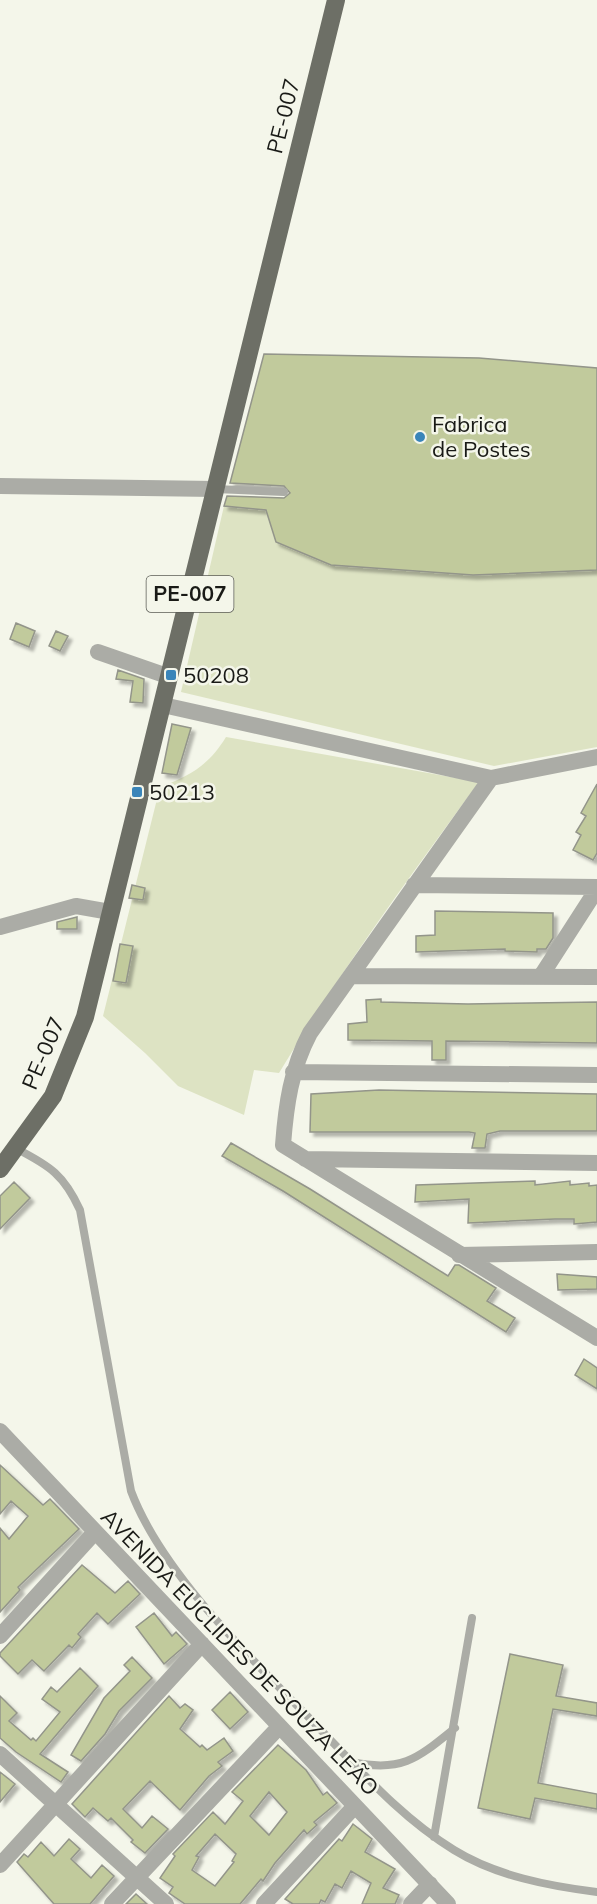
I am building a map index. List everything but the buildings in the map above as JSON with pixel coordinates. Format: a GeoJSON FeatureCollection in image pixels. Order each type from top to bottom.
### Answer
{"type":"FeatureCollection","features":[{"type":"Feature","properties":{"kind":"main road","name":"PE-007"},"geometry":{"type":"LineString","coordinates":[[0,1169],[17,1149],[53,1096],[85,1017],[336,0]]}},
{"type":"Feature","properties":{"kind":"street"},"geometry":{"type":"LineString","coordinates":[[0,486],[214,489]]}},
{"type":"Feature","properties":{"kind":"street"},"geometry":{"type":"LineString","coordinates":[[98,652],[170,677]]}},
{"type":"Feature","properties":{"kind":"street"},"geometry":{"type":"LineString","coordinates":[[163,705],[491,778],[597,757]]}},
{"type":"Feature","properties":{"kind":"street"},"geometry":{"type":"LineString","coordinates":[[491,778],[310,1033],[293,1072],[286,1106],[283,1145],[458,1255],[597,1338]]}},
{"type":"Feature","properties":{"kind":"street"},"geometry":{"type":"LineString","coordinates":[[414,885],[597,888]]}},
{"type":"Feature","properties":{"kind":"street"},"geometry":{"type":"LineString","coordinates":[[541,976],[597,888]]}},
{"type":"Feature","properties":{"kind":"street"},"geometry":{"type":"LineString","coordinates":[[0,927],[76,906],[110,912]]}},
{"type":"Feature","properties":{"kind":"street"},"geometry":{"type":"LineString","coordinates":[[352,976],[597,977]]}},
{"type":"Feature","properties":{"kind":"street"},"geometry":{"type":"LineString","coordinates":[[293,1072],[597,1075]]}},
{"type":"Feature","properties":{"kind":"street"},"geometry":{"type":"LineString","coordinates":[[304,1160],[597,1163]]}},
{"type":"Feature","properties":{"kind":"street"},"geometry":{"type":"LineString","coordinates":[[458,1255],[597,1252]]}},
{"type":"Feature","properties":{"kind":"street","name":"AVENIDA EUCLIDES DE SOUZA LEÃO"},"geometry":{"type":"LineString","coordinates":[[0,1431],[448,1904]]}},
{"type":"Feature","properties":{"kind":"street"},"geometry":{"type":"LineString","coordinates":[[0,1636],[95,1532]]}},
{"type":"Feature","properties":{"kind":"street"},"geometry":{"type":"LineString","coordinates":[[0,1865],[202,1644]]}},
{"type":"Feature","properties":{"kind":"street"},"geometry":{"type":"LineString","coordinates":[[112,1904],[279,1727]]}},
{"type":"Feature","properties":{"kind":"street"},"geometry":{"type":"LineString","coordinates":[[0,1754],[166,1904]]}},
{"type":"Feature","properties":{"kind":"street"},"geometry":{"type":"LineString","coordinates":[[264,1904],[355,1806]]}},
{"type":"Feature","properties":{"kind":"street"},"geometry":{"type":"LineString","coordinates":[[411,1904],[430,1884]]}},
{"type":"Feature","properties":{"kind":"lane"},"geometry":{"type":"LineString","coordinates":[[214,489],[284,492]]}},
{"type":"Feature","properties":{"kind":"lane"},"geometry":{"type":"LineString","coordinates":[[17,1149],[49,1166],[63,1179],[80,1210],[123,1457],[141,1518],[178,1572],[251,1658],[402,1814],[462,1855],[551,1887],[597,1892]]}},
{"type":"Feature","properties":{"kind":"lane"},"geometry":{"type":"LineString","coordinates":[[434,1837],[455,1728],[472,1618]]}},
{"type":"Feature","properties":{"kind":"lane"},"geometry":{"type":"LineString","coordinates":[[352,1762],[377,1768],[399,1764],[416,1757],[455,1728]]}},
{"type":"Feature","properties":{"kind":"green space"},"geometry":{"type":"Polygon","coordinates":[[[224,506],[266,510],[276,542],[331,565],[473,575],[597,570],[597,747],[494,766],[181,692],[224,506]]]}},
{"type":"Feature","properties":{"kind":"green space"},"geometry":{"type":"Polygon","coordinates":[[[226,737],[479,782],[401,889],[302,1035],[279,1073],[254,1070],[244,1115],[178,1086],[103,1016],[160,787],[181,778],[206,762],[226,737]]]}},
{"type":"Feature","properties":{"kind":"place","name":"Fabrica de Postes"},"geometry":{"type":"Point","coordinates":[420,437]}},
{"type":"Feature","properties":{"kind":"place","name":"50208"},"geometry":{"type":"Point","coordinates":[171,675]}},
{"type":"Feature","properties":{"kind":"place","name":"50213"},"geometry":{"type":"Point","coordinates":[137,792]}}]}
